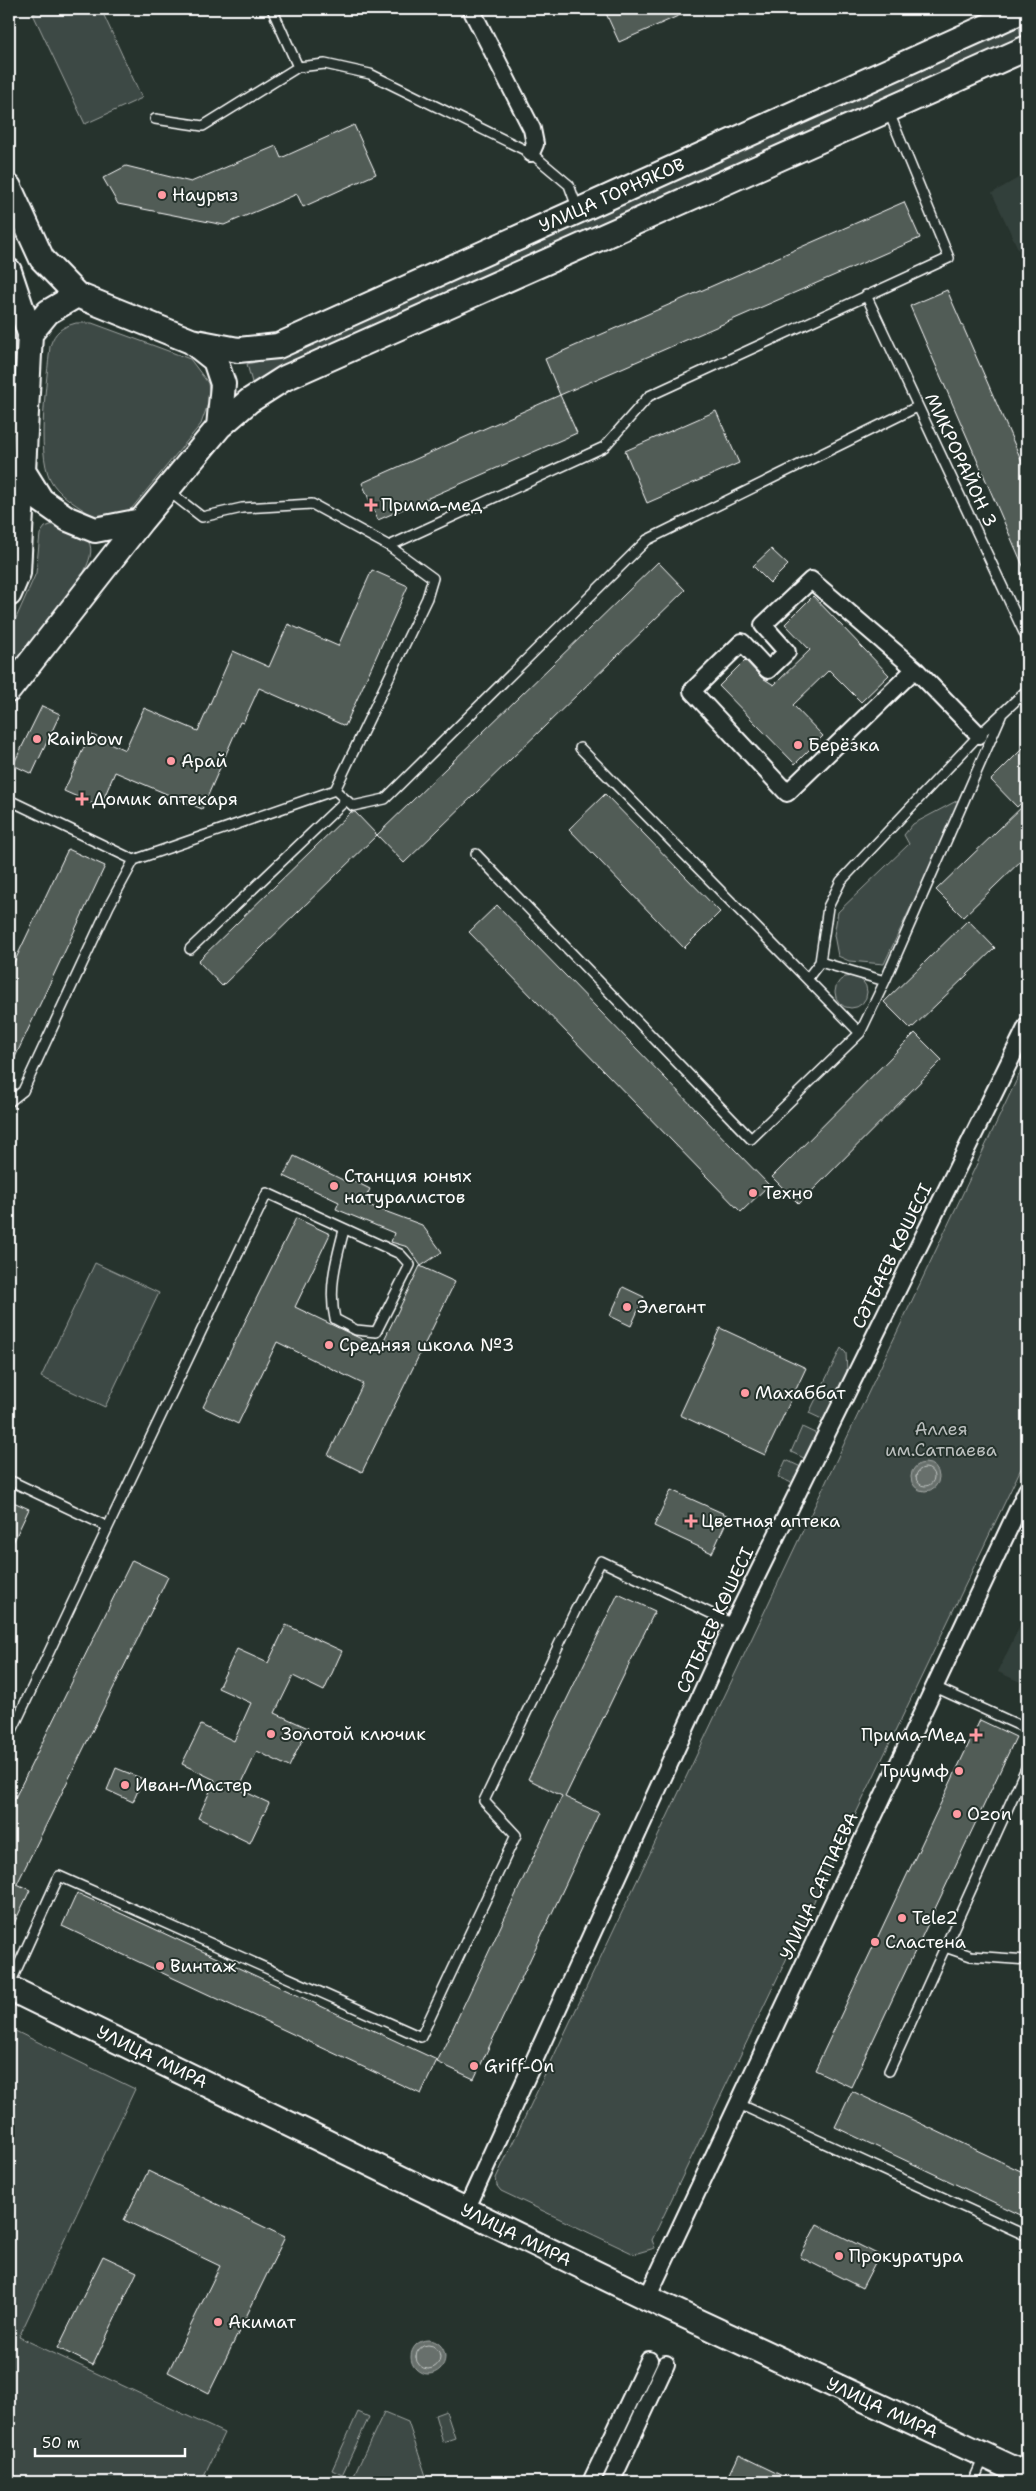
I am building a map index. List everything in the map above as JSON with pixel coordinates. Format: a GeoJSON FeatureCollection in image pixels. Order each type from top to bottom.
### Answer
{"type":"FeatureCollection","features":[{"type":"Feature","properties":{"kind":"street"},"geometry":{"type":"LineString","coordinates":[[471,9],[532,129],[535,144],[531,153]]}},
{"type":"Feature","properties":{"kind":"street","name":"УЛИЦА ГОРНЯКОВ"},"geometry":{"type":"LineString","coordinates":[[191,342],[238,350],[278,346],[1026,9]]}},
{"type":"Feature","properties":{"kind":"street","name":"УЛИЦА ГОРНЯКОВ"},"geometry":{"type":"LineString","coordinates":[[9,690],[141,521],[218,427],[249,401],[285,378],[1027,48]]}},
{"type":"Feature","properties":{"kind":"street"},"geometry":{"type":"LineString","coordinates":[[9,188],[42,259],[77,296],[191,342],[215,360],[223,384],[218,427]]}},
{"type":"Feature","properties":{"kind":"street"},"geometry":{"type":"LineString","coordinates":[[9,271],[30,334],[19,471],[18,573],[9,594]]}},
{"type":"Feature","properties":{"kind":"street"},"geometry":{"type":"LineString","coordinates":[[30,334],[48,312],[77,296]]}},
{"type":"Feature","properties":{"kind":"street"},"geometry":{"type":"LineString","coordinates":[[19,471],[41,500],[68,519],[95,530],[141,521]]}},
{"type":"Feature","properties":{"kind":"street"},"geometry":{"type":"LineString","coordinates":[[915,669],[787,793],[692,692],[742,642],[768,670],[787,652],[763,625],[811,580],[915,669],[979,735]]}},
{"type":"Feature","properties":{"kind":"street","name":"СӘТБАЕВ КӨШЕСІ"},"geometry":{"type":"LineString","coordinates":[[466,2210],[733,1624],[1027,1026]]}},
{"type":"Feature","properties":{"kind":"street","name":"УЛИЦА САТПАЕВА"},"geometry":{"type":"LineString","coordinates":[[647,2298],[1027,1490]]}},
{"type":"Feature","properties":{"kind":"street","name":"УЛИЦА МИРА"},"geometry":{"type":"LineString","coordinates":[[9,1987],[647,2298],[1027,2475]]}},
{"type":"Feature","properties":{"kind":"street"},"geometry":{"type":"LineString","coordinates":[[591,2482],[648,2360]]}},
{"type":"Feature","properties":{"kind":"street"},"geometry":{"type":"LineString","coordinates":[[611,2482],[666,2364]]}},
{"type":"Feature","properties":{"kind":"lane"},"geometry":{"type":"LineString","coordinates":[[272,9],[298,67]]}},
{"type":"Feature","properties":{"kind":"lane"},"geometry":{"type":"LineString","coordinates":[[155,119],[203,126],[298,67],[325,64],[370,74],[531,153],[569,185],[578,211]]}},
{"type":"Feature","properties":{"kind":"lane"},"geometry":{"type":"LineString","coordinates":[[389,546],[604,447],[649,396],[866,294],[949,258],[888,110]]}},
{"type":"Feature","properties":{"kind":"lane","name":"МИКРОРАЙОН 3"},"geometry":{"type":"LineString","coordinates":[[866,294],[917,407],[1027,639]]}},
{"type":"Feature","properties":{"kind":"lane"},"geometry":{"type":"LineString","coordinates":[[334,790],[353,806],[385,799],[646,540],[917,407]]}},
{"type":"Feature","properties":{"kind":"lane"},"geometry":{"type":"LineString","coordinates":[[9,1102],[23,1091],[109,906],[134,860],[334,790],[428,598],[433,578],[389,546],[312,504],[242,508],[202,517],[166,490]]}},
{"type":"Feature","properties":{"kind":"lane"},"geometry":{"type":"LineString","coordinates":[[807,979],[820,962],[828,907],[840,881],[979,735],[1027,690]]}},
{"type":"Feature","properties":{"kind":"lane"},"geometry":{"type":"LineString","coordinates":[[476,854],[751,1139],[860,1033],[886,981],[1004,710]]}},
{"type":"Feature","properties":{"kind":"lane"},"geometry":{"type":"LineString","coordinates":[[580,748],[860,1033]]}},
{"type":"Feature","properties":{"kind":"lane"},"geometry":{"type":"LineString","coordinates":[[9,800],[134,860]]}},
{"type":"Feature","properties":{"kind":"lane"},"geometry":{"type":"LineString","coordinates":[[190,949],[346,800]]}},
{"type":"Feature","properties":{"kind":"lane"},"geometry":{"type":"LineString","coordinates":[[820,962],[886,981]]}},
{"type":"Feature","properties":{"kind":"lane"},"geometry":{"type":"LineString","coordinates":[[9,1737],[267,1194],[400,1254],[410,1265],[376,1332],[356,1330],[335,1319],[331,1301],[335,1266],[344,1230]]}},
{"type":"Feature","properties":{"kind":"lane"},"geometry":{"type":"LineString","coordinates":[[9,1480],[108,1527]]}},
{"type":"Feature","properties":{"kind":"lane"},"geometry":{"type":"LineString","coordinates":[[9,1987],[59,1876],[421,2037],[516,1835],[484,1801],[576,1608],[601,1561],[733,1624]]}},
{"type":"Feature","properties":{"kind":"lane"},"geometry":{"type":"LineString","coordinates":[[934,1687],[1027,1729]]}},
{"type":"Feature","properties":{"kind":"lane"},"geometry":{"type":"LineString","coordinates":[[889,2071],[1027,1766]]}},
{"type":"Feature","properties":{"kind":"lane"},"geometry":{"type":"LineString","coordinates":[[945,1947],[971,1956],[1027,1960]]}},
{"type":"Feature","properties":{"kind":"lane"},"geometry":{"type":"LineString","coordinates":[[739,2104],[1027,2236]]}},
{"type":"Feature","properties":{"kind":"lane"},"geometry":{"type":"LineString","coordinates":[[973,2482],[984,2456]]}},
{"type":"Feature","properties":{"kind":"shaded area"},"geometry":{"type":"Polygon","coordinates":[[[1027,173],[1027,268],[992,193],[1027,173]]]}},
{"type":"Feature","properties":{"kind":"shaded area"},"geometry":{"type":"Polygon","coordinates":[[[1027,1610],[1027,1685],[998,1672],[1027,1610]]]}},
{"type":"Feature","properties":{"kind":"green space"},"geometry":{"type":"Polygon","coordinates":[[[44,9],[101,9],[142,98],[85,124],[33,14],[44,9]]]}},
{"type":"Feature","properties":{"kind":"green space"},"geometry":{"type":"Polygon","coordinates":[[[1016,25],[1019,26],[1021,37],[279,371],[254,390],[247,364],[283,356],[1016,25]]]}},
{"type":"Feature","properties":{"kind":"green space"},"geometry":{"type":"Polygon","coordinates":[[[76,323],[92,323],[190,359],[208,383],[210,398],[201,424],[132,508],[116,517],[105,518],[93,515],[66,498],[53,484],[46,466],[43,433],[50,346],[60,330],[76,323]]]}},
{"type":"Feature","properties":{"kind":"green space"},"geometry":{"type":"Polygon","coordinates":[[[56,523],[75,531],[87,539],[91,552],[89,561],[84,572],[9,670],[9,634],[36,573],[40,534],[45,527],[56,523]]]}},
{"type":"Feature","properties":{"kind":"green space"},"geometry":{"type":"Polygon","coordinates":[[[962,798],[884,964],[849,961],[838,956],[834,935],[838,912],[909,844],[904,835],[913,824],[962,798]]]}},
{"type":"Feature","properties":{"kind":"green space"},"geometry":{"type":"Polygon","coordinates":[[[851,976],[857,977],[862,981],[866,986],[866,998],[862,1003],[857,1007],[851,1008],[845,1007],[840,1003],[836,998],[835,992],[836,986],[840,981],[845,977],[851,976]]]}},
{"type":"Feature","properties":{"kind":"green space","name":"Аллея им.Сатпаева"},"geometry":{"type":"Polygon","coordinates":[[[1027,1058],[1027,1456],[652,2240],[655,2248],[634,2254],[501,2191],[497,2186],[496,2178],[1027,1058]]]}},
{"type":"Feature","properties":{"kind":"green space"},"geometry":{"type":"Polygon","coordinates":[[[95,1263],[159,1293],[105,1407],[41,1377],[95,1263]]]}},
{"type":"Feature","properties":{"kind":"green space"},"geometry":{"type":"Polygon","coordinates":[[[841,1348],[846,1353],[847,1372],[824,1420],[809,1413],[841,1348]]]}},
{"type":"Feature","properties":{"kind":"green space"},"geometry":{"type":"Polygon","coordinates":[[[802,1427],[817,1434],[806,1459],[791,1452],[802,1427]]]}},
{"type":"Feature","properties":{"kind":"green space"},"geometry":{"type":"Polygon","coordinates":[[[786,1460],[801,1467],[794,1484],[778,1477],[786,1460]]]}},
{"type":"Feature","properties":{"kind":"green space"},"geometry":{"type":"Polygon","coordinates":[[[9,2028],[135,2089],[19,2337],[224,2433],[201,2482],[9,2482],[9,2028]]]}},
{"type":"Feature","properties":{"kind":"green space"},"geometry":{"type":"Polygon","coordinates":[[[446,2411],[455,2438],[443,2442],[435,2415],[446,2411]]]}},
{"type":"Feature","properties":{"kind":"green space"},"geometry":{"type":"Polygon","coordinates":[[[358,2412],[369,2417],[342,2475],[332,2470],[358,2412]]]}},
{"type":"Feature","properties":{"kind":"green space"},"geometry":{"type":"Polygon","coordinates":[[[384,2412],[408,2422],[428,2482],[351,2482],[384,2412]]]}},
{"type":"Feature","properties":{"kind":"water"},"geometry":{"type":"Polygon","coordinates":[[[925,1463],[935,1467],[939,1477],[935,1487],[925,1491],[915,1487],[911,1477],[915,1467],[925,1463]]]}},
{"type":"Feature","properties":{"kind":"water"},"geometry":{"type":"Polygon","coordinates":[[[428,2340],[435,2341],[440,2345],[444,2350],[444,2364],[440,2369],[435,2373],[428,2374],[421,2373],[416,2369],[412,2364],[411,2357],[412,2350],[416,2345],[421,2341],[428,2340]]]}},
{"type":"Feature","properties":{"kind":"building"},"geometry":{"type":"Polygon","coordinates":[[[604,9],[694,9],[619,42],[604,9]]]}},
{"type":"Feature","properties":{"kind":"building"},"geometry":{"type":"Polygon","coordinates":[[[354,125],[376,174],[303,207],[297,194],[224,225],[118,204],[103,178],[126,166],[191,182],[276,146],[281,158],[354,125]]]}},
{"type":"Feature","properties":{"kind":"building"},"geometry":{"type":"Polygon","coordinates":[[[904,202],[920,238],[560,395],[545,359],[904,202]]]}},
{"type":"Feature","properties":{"kind":"building"},"geometry":{"type":"Polygon","coordinates":[[[947,290],[1027,473],[1027,575],[910,306],[947,290]]]}},
{"type":"Feature","properties":{"kind":"building"},"geometry":{"type":"Polygon","coordinates":[[[560,395],[577,433],[378,520],[362,483],[560,395]]]}},
{"type":"Feature","properties":{"kind":"building"},"geometry":{"type":"Polygon","coordinates":[[[716,411],[739,463],[647,503],[625,451],[716,411]]]}},
{"type":"Feature","properties":{"kind":"building"},"geometry":{"type":"Polygon","coordinates":[[[771,549],[788,565],[770,583],[753,566],[771,549]]]}},
{"type":"Feature","properties":{"kind":"building"},"geometry":{"type":"Polygon","coordinates":[[[658,562],[685,590],[404,863],[377,835],[658,562]]]}},
{"type":"Feature","properties":{"kind":"building"},"geometry":{"type":"Polygon","coordinates":[[[372,570],[408,586],[345,726],[259,688],[243,723],[240,722],[202,809],[115,772],[100,807],[64,791],[90,734],[125,750],[144,708],[198,731],[233,651],[269,667],[288,624],[338,646],[372,570]]]}},
{"type":"Feature","properties":{"kind":"building"},"geometry":{"type":"Polygon","coordinates":[[[813,596],[889,675],[861,702],[829,670],[793,705],[823,736],[795,764],[719,686],[745,660],[761,677],[774,685],[810,650],[785,624],[813,596]]]}},
{"type":"Feature","properties":{"kind":"building","name":"Rainbow"},"geometry":{"type":"Polygon","coordinates":[[[42,706],[60,714],[32,774],[13,765],[42,706]]]}},
{"type":"Feature","properties":{"kind":"building"},"geometry":{"type":"Polygon","coordinates":[[[1027,744],[1027,797],[1017,807],[991,780],[1027,744]]]}},
{"type":"Feature","properties":{"kind":"building"},"geometry":{"type":"Polygon","coordinates":[[[605,794],[720,912],[684,948],[569,829],[605,794]]]}},
{"type":"Feature","properties":{"kind":"building"},"geometry":{"type":"Polygon","coordinates":[[[1027,802],[1027,855],[963,917],[936,890],[1027,802]]]}},
{"type":"Feature","properties":{"kind":"building"},"geometry":{"type":"Polygon","coordinates":[[[351,812],[355,812],[377,835],[222,986],[198,961],[351,812]]]}},
{"type":"Feature","properties":{"kind":"building"},"geometry":{"type":"Polygon","coordinates":[[[68,849],[105,866],[9,1070],[9,973],[68,849]]]}},
{"type":"Feature","properties":{"kind":"building"},"geometry":{"type":"Polygon","coordinates":[[[497,905],[769,1185],[741,1212],[469,932],[497,905]]]}},
{"type":"Feature","properties":{"kind":"building"},"geometry":{"type":"Polygon","coordinates":[[[968,920],[995,948],[911,1029],[884,1002],[968,920]]]}},
{"type":"Feature","properties":{"kind":"building"},"geometry":{"type":"Polygon","coordinates":[[[915,1033],[942,1060],[799,1204],[772,1177],[915,1033]]]}},
{"type":"Feature","properties":{"kind":"building"},"geometry":{"type":"Polygon","coordinates":[[[294,1156],[349,1183],[350,1179],[370,1189],[363,1203],[422,1225],[442,1252],[421,1266],[408,1247],[391,1242],[394,1233],[336,1209],[339,1202],[284,1176],[294,1156]]]}},
{"type":"Feature","properties":{"kind":"building","name":"Средняя школа №3"},"geometry":{"type":"Polygon","coordinates":[[[296,1218],[330,1234],[295,1307],[380,1348],[420,1266],[455,1282],[362,1472],[328,1455],[363,1384],[277,1342],[238,1424],[203,1407],[296,1218]]]}},
{"type":"Feature","properties":{"kind":"building","name":"Элегант"},"geometry":{"type":"Polygon","coordinates":[[[623,1287],[644,1297],[631,1326],[610,1316],[623,1287]]]}},
{"type":"Feature","properties":{"kind":"building"},"geometry":{"type":"Polygon","coordinates":[[[720,1328],[806,1368],[765,1455],[680,1415],[720,1328]]]}},
{"type":"Feature","properties":{"kind":"building","name":"Цветная аптека"},"geometry":{"type":"Polygon","coordinates":[[[671,1490],[729,1516],[712,1553],[654,1526],[671,1490]]]}},
{"type":"Feature","properties":{"kind":"building"},"geometry":{"type":"Polygon","coordinates":[[[9,1500],[29,1509],[9,1551],[9,1500]]]}},
{"type":"Feature","properties":{"kind":"building"},"geometry":{"type":"Polygon","coordinates":[[[132,1560],[168,1577],[17,1884],[30,1890],[9,1934],[9,1810],[132,1560]]]}},
{"type":"Feature","properties":{"kind":"building"},"geometry":{"type":"Polygon","coordinates":[[[618,1594],[655,1611],[565,1797],[599,1813],[474,2079],[437,2062],[562,1796],[528,1779],[618,1594]]]}},
{"type":"Feature","properties":{"kind":"building","name":"Золотой ключик"},"geometry":{"type":"Polygon","coordinates":[[[286,1625],[342,1651],[324,1691],[293,1676],[275,1713],[308,1728],[289,1767],[257,1751],[239,1789],[269,1803],[250,1843],[198,1818],[215,1780],[182,1764],[201,1725],[234,1741],[251,1703],[218,1688],[237,1649],[268,1663],[286,1625]]]}},
{"type":"Feature","properties":{"kind":"building"},"geometry":{"type":"Polygon","coordinates":[[[980,1720],[1016,1737],[851,2087],[815,2070],[980,1720]]]}},
{"type":"Feature","properties":{"kind":"building","name":"Иван-Мастер"},"geometry":{"type":"Polygon","coordinates":[[[116,1768],[143,1779],[133,1802],[107,1790],[116,1768]]]}},
{"type":"Feature","properties":{"kind":"building"},"geometry":{"type":"Polygon","coordinates":[[[77,1893],[437,2060],[421,2094],[62,1926],[77,1893]]]}},
{"type":"Feature","properties":{"kind":"building"},"geometry":{"type":"Polygon","coordinates":[[[852,2091],[1027,2174],[1027,2218],[835,2127],[852,2091]]]}},
{"type":"Feature","properties":{"kind":"building","name":"Акимат"},"geometry":{"type":"Polygon","coordinates":[[[148,2171],[285,2237],[209,2393],[168,2372],[220,2266],[124,2220],[148,2171]]]}},
{"type":"Feature","properties":{"kind":"building","name":"Прокуратура"},"geometry":{"type":"Polygon","coordinates":[[[817,2224],[879,2255],[862,2288],[800,2257],[817,2224]]]}},
{"type":"Feature","properties":{"kind":"building"},"geometry":{"type":"Polygon","coordinates":[[[103,2256],[137,2272],[93,2365],[58,2348],[103,2256]]]}},
{"type":"Feature","properties":{"kind":"building"},"geometry":{"type":"Polygon","coordinates":[[[739,2455],[795,2482],[726,2482],[739,2455]]]}},
{"type":"Feature","properties":{"kind":"place","name":"Наурыз"},"geometry":{"type":"Point","coordinates":[162,195]}},
{"type":"Feature","properties":{"kind":"place","name":"Прима-мед"},"geometry":{"type":"Point","coordinates":[371,505]}},
{"type":"Feature","properties":{"kind":"place","name":"Rainbow"},"geometry":{"type":"Point","coordinates":[37,739]}},
{"type":"Feature","properties":{"kind":"place","name":"Берёзка"},"geometry":{"type":"Point","coordinates":[798,745]}},
{"type":"Feature","properties":{"kind":"place","name":"Арай"},"geometry":{"type":"Point","coordinates":[171,761]}},
{"type":"Feature","properties":{"kind":"place","name":"Домик аптекаря"},"geometry":{"type":"Point","coordinates":[82,799]}},
{"type":"Feature","properties":{"kind":"place","name":"Станция юных натуралистов"},"geometry":{"type":"Point","coordinates":[334,1186]}},
{"type":"Feature","properties":{"kind":"place","name":"Техно"},"geometry":{"type":"Point","coordinates":[753,1193]}},
{"type":"Feature","properties":{"kind":"place","name":"Элегант"},"geometry":{"type":"Point","coordinates":[627,1307]}},
{"type":"Feature","properties":{"kind":"place","name":"Средняя школа №3"},"geometry":{"type":"Point","coordinates":[329,1345]}},
{"type":"Feature","properties":{"kind":"place","name":"Махаббат"},"geometry":{"type":"Point","coordinates":[745,1393]}},
{"type":"Feature","properties":{"kind":"place","name":"Цветная аптека"},"geometry":{"type":"Point","coordinates":[691,1521]}},
{"type":"Feature","properties":{"kind":"place","name":"Золотой ключик"},"geometry":{"type":"Point","coordinates":[271,1734]}},
{"type":"Feature","properties":{"kind":"place","name":"Прима-Мед"},"geometry":{"type":"Point","coordinates":[976,1735]}},
{"type":"Feature","properties":{"kind":"place","name":"Триумф"},"geometry":{"type":"Point","coordinates":[959,1771]}},
{"type":"Feature","properties":{"kind":"place","name":"Иван-Мастер"},"geometry":{"type":"Point","coordinates":[125,1785]}},
{"type":"Feature","properties":{"kind":"place","name":"Ozon"},"geometry":{"type":"Point","coordinates":[957,1814]}},
{"type":"Feature","properties":{"kind":"place","name":"Tele2"},"geometry":{"type":"Point","coordinates":[902,1918]}},
{"type":"Feature","properties":{"kind":"place","name":"Сластена"},"geometry":{"type":"Point","coordinates":[875,1942]}},
{"type":"Feature","properties":{"kind":"place","name":"Винтаж"},"geometry":{"type":"Point","coordinates":[160,1966]}},
{"type":"Feature","properties":{"kind":"place","name":"Griff-On"},"geometry":{"type":"Point","coordinates":[474,2066]}},
{"type":"Feature","properties":{"kind":"place","name":"Прокуратура"},"geometry":{"type":"Point","coordinates":[839,2256]}},
{"type":"Feature","properties":{"kind":"place","name":"Акимат"},"geometry":{"type":"Point","coordinates":[218,2322]}}]}
